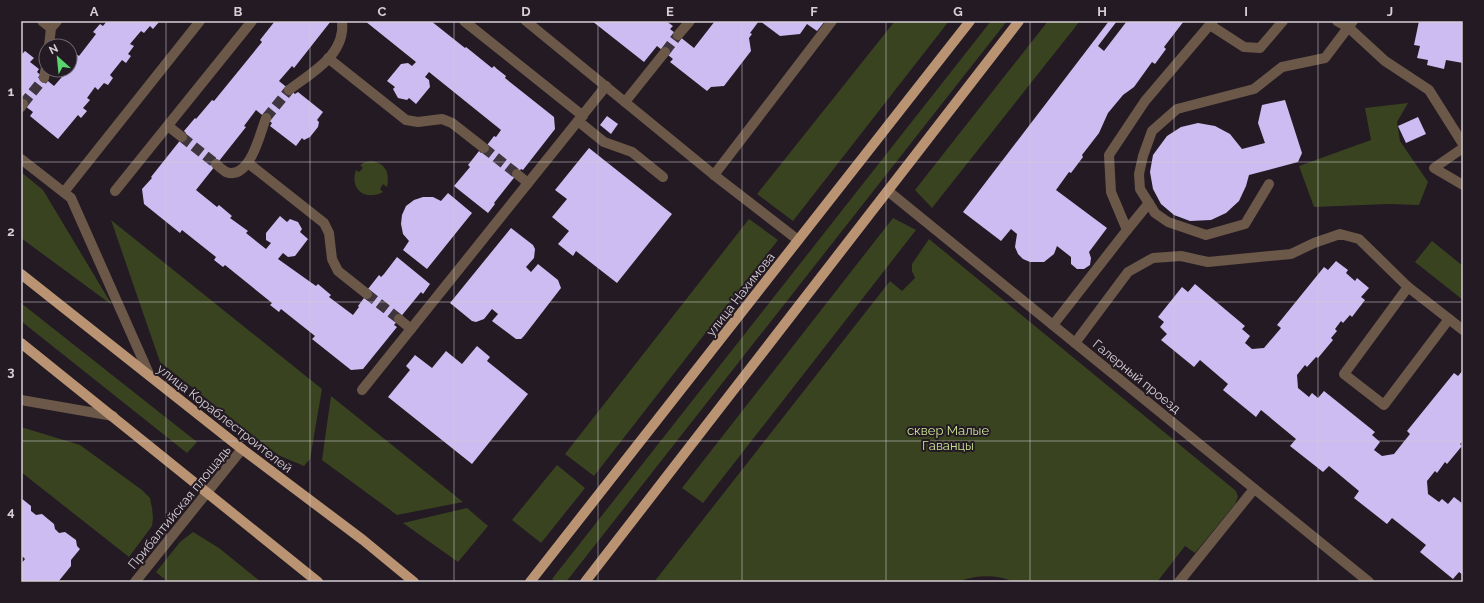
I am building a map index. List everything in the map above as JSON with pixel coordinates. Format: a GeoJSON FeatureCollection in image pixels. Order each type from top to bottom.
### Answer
{"type":"FeatureCollection","features":[{"type":"Feature","properties":{"kind":"main road","name":"улица Нахимова"},"geometry":{"type":"LineString","coordinates":[[530,582],[970,21]]}},
{"type":"Feature","properties":{"kind":"main road"},"geometry":{"type":"LineString","coordinates":[[585,582],[1019,21]]}},
{"type":"Feature","properties":{"kind":"main road","name":"улица Кораблестроителей"},"geometry":{"type":"LineString","coordinates":[[21,274],[242,449],[363,540],[414,582]]}},
{"type":"Feature","properties":{"kind":"main road"},"geometry":{"type":"LineString","coordinates":[[21,343],[114,416],[318,582]]}},
{"type":"Feature","properties":{"kind":"street"},"geometry":{"type":"LineString","coordinates":[[42,21],[54,25],[51,38]]}},
{"type":"Feature","properties":{"kind":"street"},"geometry":{"type":"LineString","coordinates":[[64,192],[200,21]]}},
{"type":"Feature","properties":{"kind":"street"},"geometry":{"type":"LineString","coordinates":[[115,191],[252,21]]}},
{"type":"Feature","properties":{"kind":"street"},"geometry":{"type":"LineString","coordinates":[[289,90],[314,73],[340,43],[343,31],[342,21]]}},
{"type":"Feature","properties":{"kind":"street"},"geometry":{"type":"LineString","coordinates":[[464,21],[580,118],[604,142],[632,152],[663,177]]}},
{"type":"Feature","properties":{"kind":"street"},"geometry":{"type":"LineString","coordinates":[[526,21],[714,175],[798,240]]}},
{"type":"Feature","properties":{"kind":"street"},"geometry":{"type":"LineString","coordinates":[[678,36],[690,21]]}},
{"type":"Feature","properties":{"kind":"street"},"geometry":{"type":"LineString","coordinates":[[714,175],[832,21]]}},
{"type":"Feature","properties":{"kind":"street"},"geometry":{"type":"LineString","coordinates":[[1127,230],[1111,192],[1109,155],[1145,101],[1211,23],[1244,47],[1260,48],[1283,21]]}},
{"type":"Feature","properties":{"kind":"street"},"geometry":{"type":"LineString","coordinates":[[1337,21],[1351,24],[1385,60],[1429,90],[1463,144]]}},
{"type":"Feature","properties":{"kind":"street"},"geometry":{"type":"LineString","coordinates":[[1269,184],[1245,224],[1206,235],[1168,222],[1155,213],[1140,189],[1139,174],[1143,156],[1152,131],[1177,109],[1254,89],[1282,67],[1325,58],[1351,24]]}},
{"type":"Feature","properties":{"kind":"street"},"geometry":{"type":"LineString","coordinates":[[625,102],[665,52]]}},
{"type":"Feature","properties":{"kind":"street"},"geometry":{"type":"LineString","coordinates":[[328,58],[406,120],[418,122],[442,119],[452,123],[484,148]]}},
{"type":"Feature","properties":{"kind":"street"},"geometry":{"type":"LineString","coordinates":[[362,390],[606,86]]}},
{"type":"Feature","properties":{"kind":"street"},"geometry":{"type":"LineString","coordinates":[[216,164],[225,172],[231,173],[242,170],[248,163],[254,151],[266,118]]}},
{"type":"Feature","properties":{"kind":"street"},"geometry":{"type":"LineString","coordinates":[[168,126],[182,137]]}},
{"type":"Feature","properties":{"kind":"street"},"geometry":{"type":"LineString","coordinates":[[1463,148],[1434,168],[1463,185]]}},
{"type":"Feature","properties":{"kind":"street"},"geometry":{"type":"LineString","coordinates":[[21,159],[71,198],[150,376]]}},
{"type":"Feature","properties":{"kind":"street"},"geometry":{"type":"LineString","coordinates":[[248,163],[324,224],[329,233],[332,259],[338,271],[367,294]]}},
{"type":"Feature","properties":{"kind":"street"},"geometry":{"type":"LineString","coordinates":[[517,174],[528,183]]}},
{"type":"Feature","properties":{"kind":"street","name":"Галерный проезд"},"geometry":{"type":"LineString","coordinates":[[888,190],[1369,582]]}},
{"type":"Feature","properties":{"kind":"street"},"geometry":{"type":"LineString","coordinates":[[1053,325],[1148,203]]}},
{"type":"Feature","properties":{"kind":"street"},"geometry":{"type":"LineString","coordinates":[[1075,342],[1128,272],[1153,258],[1181,256],[1208,262],[1291,254],[1314,243],[1340,234],[1359,239],[1408,287],[1463,330]]}},
{"type":"Feature","properties":{"kind":"street"},"geometry":{"type":"LineString","coordinates":[[1408,287],[1344,374],[1384,405],[1450,319]]}},
{"type":"Feature","properties":{"kind":"street"},"geometry":{"type":"LineString","coordinates":[[399,319],[411,329]]}},
{"type":"Feature","properties":{"kind":"street"},"geometry":{"type":"LineString","coordinates":[[21,400],[114,416]]}},
{"type":"Feature","properties":{"kind":"street","name":"Прибалтийская площадь"},"geometry":{"type":"LineString","coordinates":[[135,582],[242,449]]}},
{"type":"Feature","properties":{"kind":"street"},"geometry":{"type":"LineString","coordinates":[[1179,582],[1254,489]]}},
{"type":"Feature","properties":{"kind":"green space"},"geometry":{"type":"Polygon","coordinates":[[[895,21],[949,21],[793,221],[757,194],[895,21]]]}},
{"type":"Feature","properties":{"kind":"green space"},"geometry":{"type":"Polygon","coordinates":[[[991,21],[1007,21],[566,582],[556,582],[552,579],[991,21]]]}},
{"type":"Feature","properties":{"kind":"green space"},"geometry":{"type":"Polygon","coordinates":[[[1048,21],[1080,21],[932,208],[915,190],[1048,21]]]}},
{"type":"Feature","properties":{"kind":"green space"},"geometry":{"type":"Polygon","coordinates":[[[1408,103],[1397,122],[1400,141],[1428,182],[1419,205],[1388,204],[1314,207],[1299,166],[1371,140],[1365,108],[1408,103]]]}},
{"type":"Feature","properties":{"kind":"green space"},"geometry":{"type":"Polygon","coordinates":[[[372,161],[381,164],[384,167],[387,173],[388,182],[387,187],[383,184],[380,189],[383,192],[371,195],[360,192],[355,183],[354,177],[356,170],[359,172],[363,168],[360,165],[365,162],[372,161]]]}},
{"type":"Feature","properties":{"kind":"green space"},"geometry":{"type":"Polygon","coordinates":[[[21,172],[43,190],[112,305],[21,238],[21,172]]]}},
{"type":"Feature","properties":{"kind":"green space"},"geometry":{"type":"Polygon","coordinates":[[[893,218],[916,230],[703,503],[682,488],[893,218]]]}},
{"type":"Feature","properties":{"kind":"green space"},"geometry":{"type":"Polygon","coordinates":[[[749,219],[778,240],[594,476],[565,454],[749,219]]]}},
{"type":"Feature","properties":{"kind":"green space"},"geometry":{"type":"Polygon","coordinates":[[[111,220],[322,389],[310,459],[304,466],[278,455],[160,362],[111,220]]]}},
{"type":"Feature","properties":{"kind":"green space","name":"сквер Малые Гаванцы"},"geometry":{"type":"Polygon","coordinates":[[[929,239],[1236,491],[1238,497],[1235,504],[1195,553],[1185,546],[1157,582],[1013,582],[1006,579],[986,576],[958,582],[654,582],[890,281],[902,291],[915,278],[912,271],[912,264],[929,239]]]}},
{"type":"Feature","properties":{"kind":"green space"},"geometry":{"type":"Polygon","coordinates":[[[1432,241],[1463,266],[1463,300],[1415,262],[1432,241]]]}},
{"type":"Feature","properties":{"kind":"green space"},"geometry":{"type":"Polygon","coordinates":[[[21,303],[197,442],[187,453],[21,321],[21,303]]]}},
{"type":"Feature","properties":{"kind":"green space"},"geometry":{"type":"Polygon","coordinates":[[[331,396],[463,502],[397,515],[322,460],[331,396]]]}},
{"type":"Feature","properties":{"kind":"green space"},"geometry":{"type":"Polygon","coordinates":[[[21,427],[80,445],[142,490],[150,498],[153,518],[152,526],[129,557],[21,472],[21,427]]]}},
{"type":"Feature","properties":{"kind":"green space"},"geometry":{"type":"Polygon","coordinates":[[[557,465],[585,488],[541,543],[512,520],[557,465]]]}},
{"type":"Feature","properties":{"kind":"green space"},"geometry":{"type":"Polygon","coordinates":[[[467,508],[488,526],[458,562],[403,523],[467,508]]]}},
{"type":"Feature","properties":{"kind":"green space"},"geometry":{"type":"Polygon","coordinates":[[[193,532],[219,548],[261,582],[168,582],[156,572],[180,542],[193,532]]]}},
{"type":"Feature","properties":{"kind":"building"},"geometry":{"type":"Polygon","coordinates":[[[107,21],[159,22],[153,29],[150,26],[144,33],[141,31],[130,44],[134,46],[128,54],[131,56],[126,63],[122,60],[110,75],[113,78],[108,85],[104,83],[98,90],[95,87],[87,98],[90,100],[83,108],[87,111],[81,118],[78,115],[58,139],[30,116],[33,112],[21,103],[21,53],[22,54],[25,51],[34,58],[30,62],[38,68],[38,78],[44,78],[54,86],[61,78],[78,78],[78,55],[96,34],[93,32],[100,24],[103,26],[107,21]]]}},
{"type":"Feature","properties":{"kind":"building"},"geometry":{"type":"Polygon","coordinates":[[[275,21],[331,21],[294,68],[292,66],[279,81],[295,94],[298,92],[323,112],[317,120],[319,122],[318,127],[310,137],[304,140],[302,138],[296,146],[270,126],[272,123],[256,110],[244,126],[246,127],[196,190],[217,207],[219,205],[232,216],[230,218],[248,231],[246,233],[266,249],[271,243],[266,240],[266,233],[280,216],[287,222],[290,219],[298,222],[302,229],[300,232],[308,239],[295,256],[288,257],[283,253],[278,259],[316,286],[318,284],[331,295],[329,297],[353,315],[370,290],[368,289],[379,275],[381,277],[384,274],[397,257],[430,284],[423,294],[421,292],[394,325],[397,327],[363,369],[351,370],[312,339],[315,336],[281,309],[279,312],[270,305],[272,303],[225,265],[223,267],[214,260],[216,257],[182,230],[180,233],[144,204],[142,189],[186,133],[184,131],[212,100],[214,101],[262,42],[260,40],[275,21]]]}},
{"type":"Feature","properties":{"kind":"building"},"geometry":{"type":"Polygon","coordinates":[[[365,21],[431,21],[492,68],[494,66],[506,76],[505,78],[554,117],[555,129],[523,170],[521,169],[517,174],[488,213],[454,186],[470,167],[468,165],[479,151],[481,153],[494,136],[496,137],[501,130],[429,72],[425,77],[429,80],[430,87],[416,104],[409,98],[407,100],[398,98],[393,89],[395,87],[387,81],[401,64],[408,63],[412,66],[416,62],[365,21]]]}},
{"type":"Feature","properties":{"kind":"building"},"geometry":{"type":"Polygon","coordinates":[[[592,21],[666,21],[673,26],[670,29],[694,48],[715,21],[759,21],[750,33],[752,34],[749,38],[751,51],[724,86],[711,87],[707,91],[670,62],[673,59],[657,46],[644,62],[592,21]]]}},
{"type":"Feature","properties":{"kind":"building"},"geometry":{"type":"Polygon","coordinates":[[[760,21],[825,21],[817,31],[807,24],[800,34],[780,36],[760,21]]]}},
{"type":"Feature","properties":{"kind":"building"},"geometry":{"type":"Polygon","coordinates":[[[1109,21],[1117,21],[1098,46],[1104,51],[1127,21],[1184,21],[1164,47],[1166,49],[1155,64],[1152,62],[1134,87],[1123,95],[1108,113],[1099,133],[1082,155],[1083,157],[1071,173],[1069,172],[1056,190],[1107,228],[1089,252],[1091,258],[1090,265],[1084,269],[1077,269],[1071,264],[1071,257],[1057,246],[1054,254],[1044,262],[1030,262],[1023,259],[1018,254],[1015,247],[1017,234],[1011,229],[1001,241],[963,212],[1109,21]]]}},
{"type":"Feature","properties":{"kind":"building"},"geometry":{"type":"Polygon","coordinates":[[[1419,21],[1463,21],[1463,63],[1446,60],[1444,69],[1427,65],[1428,60],[1417,58],[1420,46],[1414,45],[1419,21]]]}},
{"type":"Feature","properties":{"kind":"building"},"geometry":{"type":"Polygon","coordinates":[[[1285,100],[1302,153],[1298,162],[1249,175],[1239,201],[1226,213],[1211,220],[1190,221],[1174,215],[1161,204],[1153,189],[1150,172],[1153,155],[1167,136],[1181,127],[1198,123],[1215,126],[1230,134],[1242,149],[1265,143],[1258,123],[1262,105],[1285,100]]]}},
{"type":"Feature","properties":{"kind":"building"},"geometry":{"type":"Polygon","coordinates":[[[607,116],[618,124],[611,134],[600,125],[607,116]]]}},
{"type":"Feature","properties":{"kind":"building"},"geometry":{"type":"Polygon","coordinates":[[[1418,117],[1426,134],[1406,143],[1398,126],[1418,117]]]}},
{"type":"Feature","properties":{"kind":"building"},"geometry":{"type":"Polygon","coordinates":[[[589,148],[672,214],[617,283],[576,251],[573,256],[558,244],[569,231],[552,217],[567,199],[555,190],[589,148]]]}},
{"type":"Feature","properties":{"kind":"building"},"geometry":{"type":"Polygon","coordinates":[[[448,193],[472,213],[427,269],[403,250],[409,241],[403,234],[401,224],[402,215],[406,206],[414,200],[423,197],[433,197],[441,201],[448,193]]]}},
{"type":"Feature","properties":{"kind":"building"},"geometry":{"type":"Polygon","coordinates":[[[511,228],[533,245],[535,249],[534,258],[526,267],[531,272],[538,264],[558,280],[561,288],[521,339],[516,339],[492,321],[498,314],[492,309],[484,319],[476,322],[472,321],[450,303],[511,228]]]}},
{"type":"Feature","properties":{"kind":"building"},"geometry":{"type":"Polygon","coordinates":[[[1336,261],[1348,270],[1346,273],[1355,281],[1357,278],[1369,288],[1361,297],[1365,300],[1352,317],[1350,315],[1343,323],[1341,321],[1335,329],[1337,331],[1331,338],[1333,340],[1318,358],[1316,357],[1307,367],[1305,365],[1297,375],[1298,388],[1309,397],[1312,393],[1318,398],[1324,391],[1375,432],[1372,435],[1380,442],[1374,450],[1382,456],[1394,454],[1410,434],[1407,431],[1454,373],[1458,376],[1463,370],[1463,441],[1460,444],[1462,446],[1447,464],[1445,462],[1437,473],[1435,471],[1427,481],[1428,494],[1439,502],[1442,499],[1448,504],[1454,497],[1463,504],[1463,575],[1459,572],[1453,579],[1420,552],[1426,545],[1392,518],[1387,524],[1354,498],[1359,491],[1329,466],[1323,472],[1290,446],[1296,439],[1261,410],[1256,417],[1223,390],[1228,384],[1200,360],[1194,367],[1161,340],[1167,334],[1160,327],[1164,322],[1158,317],[1182,287],[1188,292],[1195,284],[1245,326],[1242,329],[1250,336],[1245,343],[1252,349],[1264,348],[1281,328],[1277,325],[1324,267],[1328,270],[1336,261]]]}},
{"type":"Feature","properties":{"kind":"building"},"geometry":{"type":"Polygon","coordinates":[[[477,346],[490,357],[487,361],[528,394],[472,464],[388,397],[410,370],[406,366],[415,355],[432,368],[446,351],[462,364],[477,346]]]}},
{"type":"Feature","properties":{"kind":"building"},"geometry":{"type":"Polygon","coordinates":[[[21,498],[31,506],[31,511],[36,515],[42,514],[54,524],[55,529],[59,533],[65,532],[76,540],[77,546],[80,549],[71,560],[71,566],[58,582],[21,582],[21,564],[25,559],[21,555],[21,498]]]}},
{"type":"Feature","properties":{"kind":"tunnel"},"geometry":{"type":"LineString","coordinates":[[665,52],[678,35]]}},
{"type":"Feature","properties":{"kind":"tunnel"},"geometry":{"type":"LineString","coordinates":[[23,104],[44,78]]}},
{"type":"Feature","properties":{"kind":"tunnel"},"geometry":{"type":"LineString","coordinates":[[266,118],[289,90]]}},
{"type":"Feature","properties":{"kind":"tunnel"},"geometry":{"type":"LineString","coordinates":[[182,137],[216,164]]}},
{"type":"Feature","properties":{"kind":"tunnel"},"geometry":{"type":"LineString","coordinates":[[484,148],[517,174]]}},
{"type":"Feature","properties":{"kind":"tunnel"},"geometry":{"type":"LineString","coordinates":[[367,294],[399,319]]}}]}
